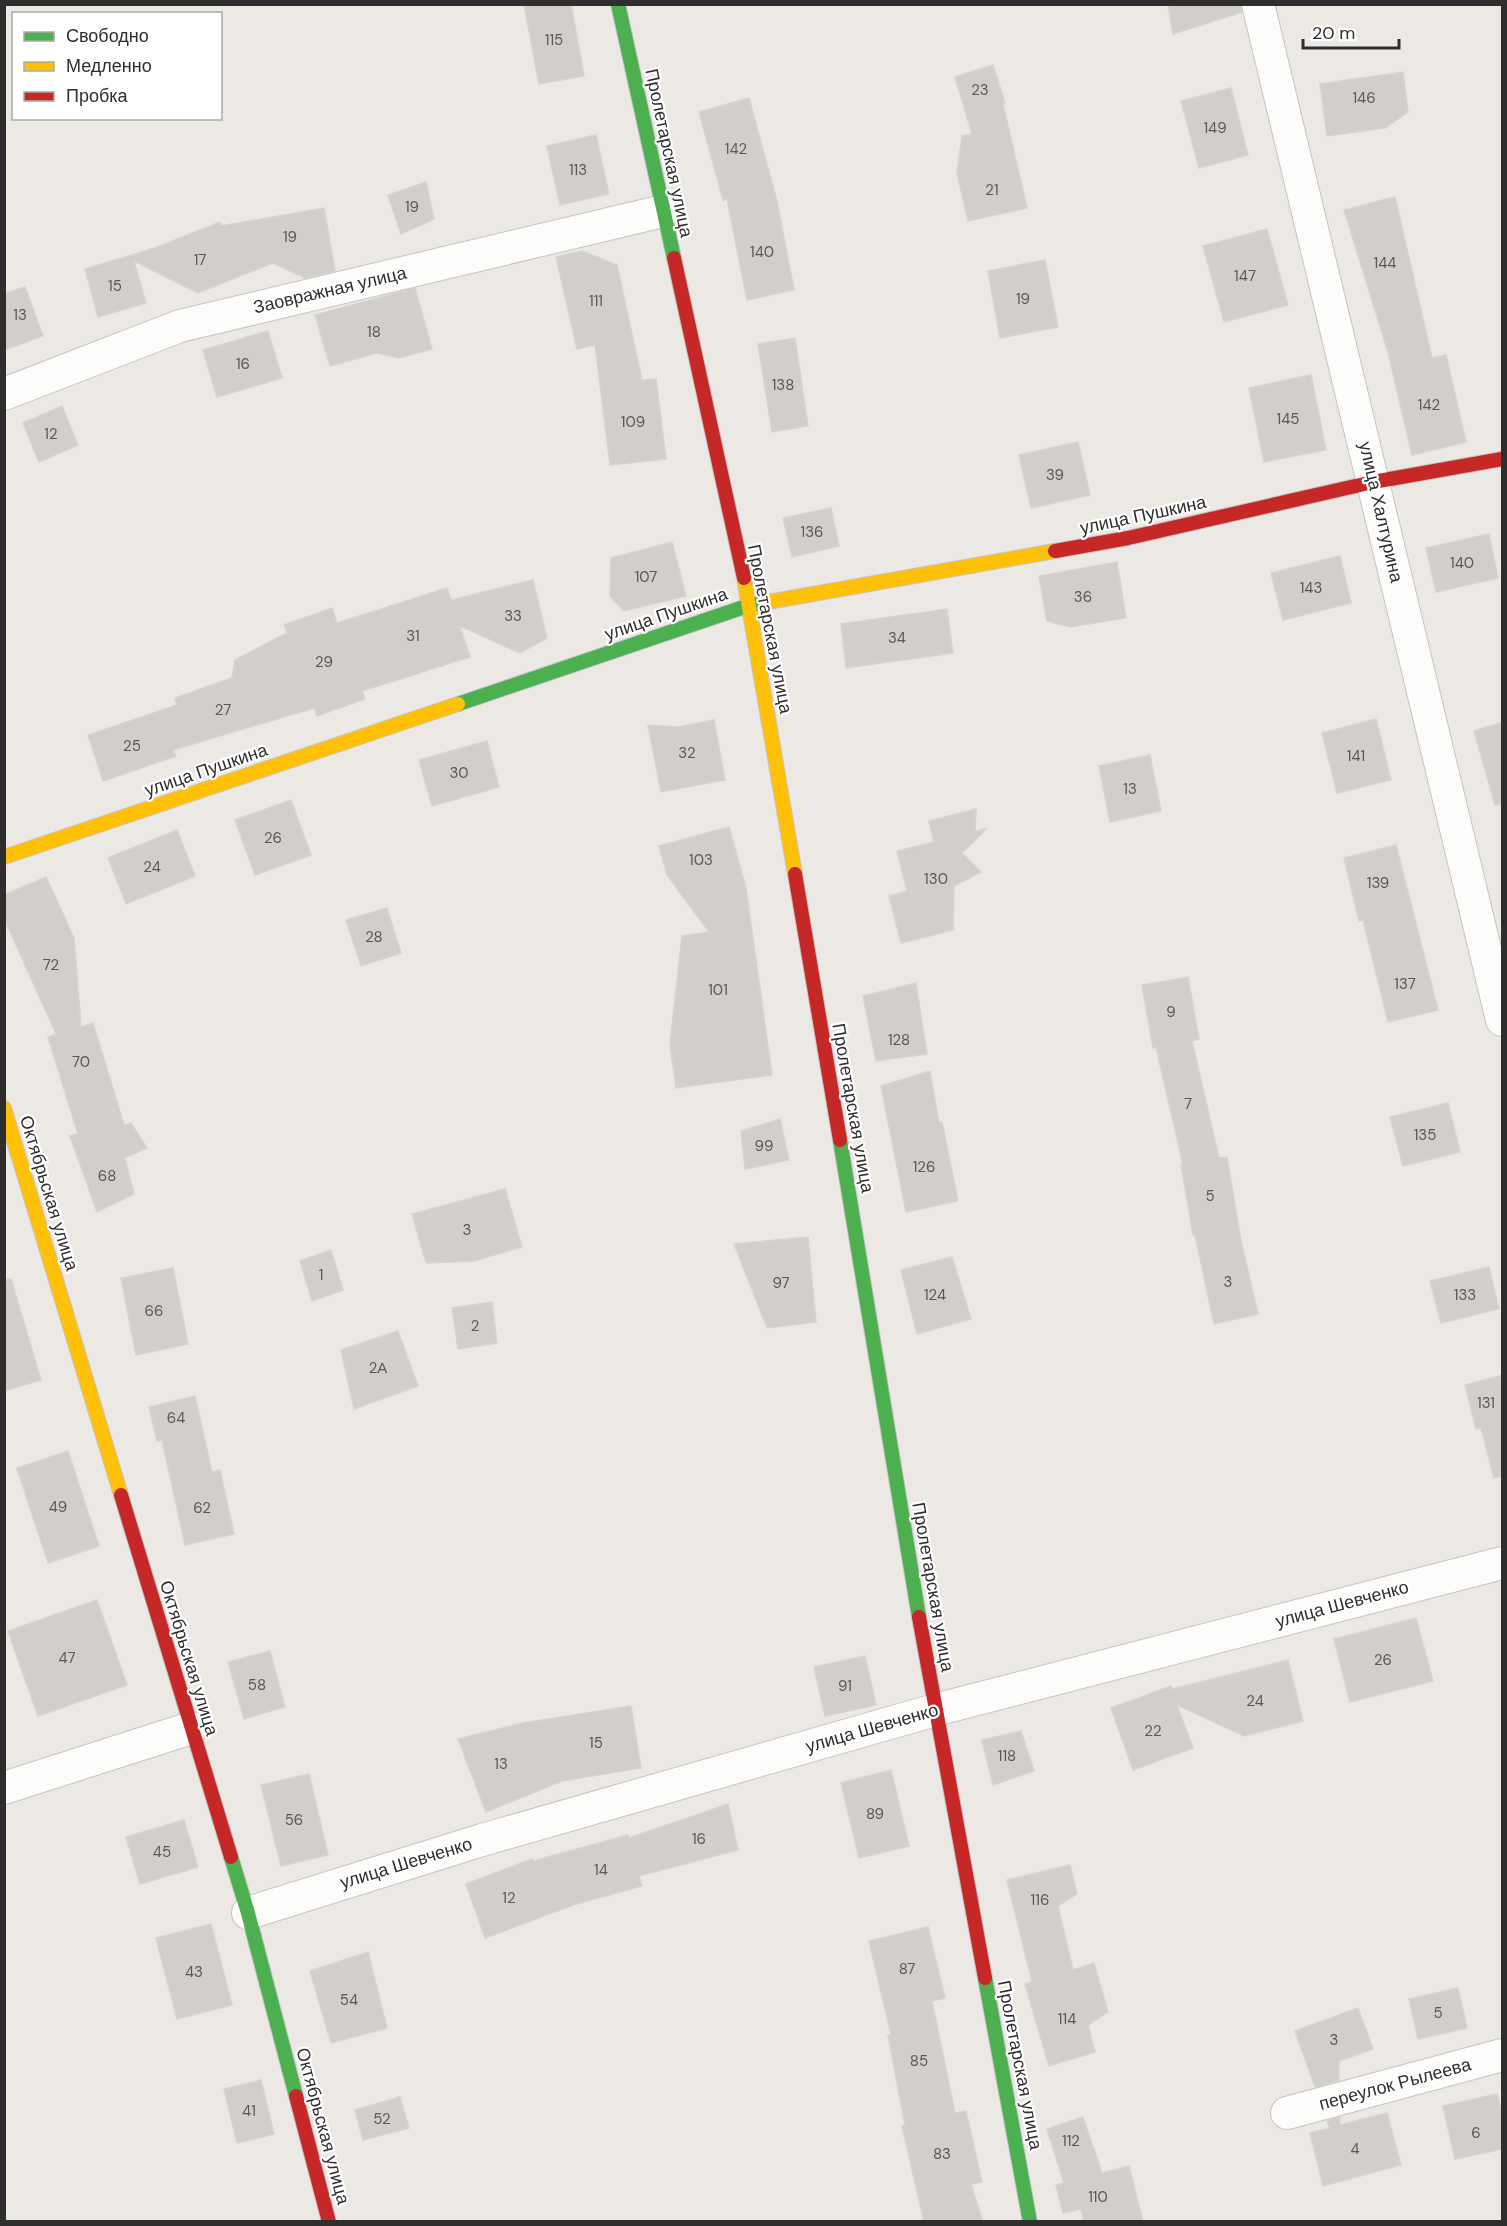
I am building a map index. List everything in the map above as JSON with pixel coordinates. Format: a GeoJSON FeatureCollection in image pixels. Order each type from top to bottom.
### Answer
{"type":"FeatureCollection","features":[{"type":"Feature","properties":{"kind":"street","name":"Пролетарская улица"},"geometry":{"type":"LineString","coordinates":[[618,4],[750,605],[935,1710],[1030,2222]]}},
{"type":"Feature","properties":{"kind":"street","name":"улица Халтурина"},"geometry":{"type":"LineString","coordinates":[[1258,4],[1503,1020]]}},
{"type":"Feature","properties":{"kind":"street","name":"Заовражная улица"},"geometry":{"type":"LineString","coordinates":[[4,394],[180,326],[663,211]]}},
{"type":"Feature","properties":{"kind":"street","name":"улица Пушкина"},"geometry":{"type":"LineString","coordinates":[[4,857],[750,605],[1128,538],[1373,482],[1503,459]]}},
{"type":"Feature","properties":{"kind":"street","name":"Октябрьская улица"},"geometry":{"type":"LineString","coordinates":[[4,1108],[248,1913],[329,2222]]}},
{"type":"Feature","properties":{"kind":"street","name":"улица Шевченко"},"geometry":{"type":"LineString","coordinates":[[248,1913],[482,1840],[935,1710],[1503,1563]]}},
{"type":"Feature","properties":{"kind":"street"},"geometry":{"type":"LineString","coordinates":[[4,1788],[191,1728]]}},
{"type":"Feature","properties":{"kind":"street","name":"переулок Рылеева"},"geometry":{"type":"LineString","coordinates":[[1287,2113],[1503,2055]]}},
{"type":"Feature","properties":{"kind":"building"},"geometry":{"type":"Polygon","coordinates":[[[524,4],[571,4],[584,76],[539,84],[524,4]]]}},
{"type":"Feature","properties":{"kind":"building"},"geometry":{"type":"Polygon","coordinates":[[[1168,4],[1241,4],[1242,12],[1173,34],[1168,4]]]}},
{"type":"Feature","properties":{"kind":"building"},"geometry":{"type":"Polygon","coordinates":[[[993,65],[1005,103],[1003,104],[1027,208],[968,221],[957,173],[962,136],[972,134],[955,77],[993,65]]]}},
{"type":"Feature","properties":{"kind":"building"},"geometry":{"type":"Polygon","coordinates":[[[1403,72],[1408,112],[1385,128],[1327,136],[1320,84],[1403,72]]]}},
{"type":"Feature","properties":{"kind":"building"},"geometry":{"type":"Polygon","coordinates":[[[1231,88],[1248,155],[1199,168],[1181,101],[1231,88]]]}},
{"type":"Feature","properties":{"kind":"building"},"geometry":{"type":"Polygon","coordinates":[[[749,98],[777,201],[794,290],[747,300],[727,199],[723,200],[699,112],[749,98]]]}},
{"type":"Feature","properties":{"kind":"building"},"geometry":{"type":"Polygon","coordinates":[[[596,135],[609,194],[560,205],[547,146],[596,135]]]}},
{"type":"Feature","properties":{"kind":"building"},"geometry":{"type":"Polygon","coordinates":[[[426,182],[434,219],[401,234],[388,195],[426,182]]]}},
{"type":"Feature","properties":{"kind":"building"},"geometry":{"type":"Polygon","coordinates":[[[1395,197],[1432,358],[1446,355],[1466,442],[1412,455],[1388,352],[1344,210],[1395,197]]]}},
{"type":"Feature","properties":{"kind":"building"},"geometry":{"type":"Polygon","coordinates":[[[324,208],[335,271],[305,278],[273,263],[198,293],[134,261],[146,303],[98,317],[85,269],[155,248],[220,222],[221,226],[324,208]]]}},
{"type":"Feature","properties":{"kind":"building"},"geometry":{"type":"Polygon","coordinates":[[[1267,229],[1288,305],[1224,322],[1203,246],[1267,229]]]}},
{"type":"Feature","properties":{"kind":"building"},"geometry":{"type":"Polygon","coordinates":[[[582,251],[617,265],[642,380],[656,379],[666,459],[610,465],[595,345],[577,349],[556,257],[582,251]]]}},
{"type":"Feature","properties":{"kind":"building"},"geometry":{"type":"Polygon","coordinates":[[[1045,260],[1058,327],[1000,338],[988,271],[1045,260]]]}},
{"type":"Feature","properties":{"kind":"building"},"geometry":{"type":"Polygon","coordinates":[[[25,287],[43,336],[4,350],[4,294],[25,287]]]}},
{"type":"Feature","properties":{"kind":"building"},"geometry":{"type":"Polygon","coordinates":[[[415,288],[432,349],[399,358],[377,353],[330,366],[315,315],[415,288]]]}},
{"type":"Feature","properties":{"kind":"building"},"geometry":{"type":"Polygon","coordinates":[[[268,331],[282,378],[217,397],[203,350],[268,331]]]}},
{"type":"Feature","properties":{"kind":"building"},"geometry":{"type":"Polygon","coordinates":[[[795,338],[808,426],[772,432],[758,344],[795,338]]]}},
{"type":"Feature","properties":{"kind":"building"},"geometry":{"type":"Polygon","coordinates":[[[1311,375],[1326,450],[1264,462],[1249,388],[1311,375]]]}},
{"type":"Feature","properties":{"kind":"building"},"geometry":{"type":"Polygon","coordinates":[[[62,406],[78,445],[39,462],[23,423],[62,406]]]}},
{"type":"Feature","properties":{"kind":"building"},"geometry":{"type":"Polygon","coordinates":[[[1078,442],[1090,495],[1031,508],[1019,455],[1078,442]]]}},
{"type":"Feature","properties":{"kind":"building"},"geometry":{"type":"Polygon","coordinates":[[[831,508],[839,546],[792,557],[783,518],[831,508]]]}},
{"type":"Feature","properties":{"kind":"building"},"geometry":{"type":"Polygon","coordinates":[[[1489,534],[1498,578],[1436,592],[1426,548],[1489,534]]]}},
{"type":"Feature","properties":{"kind":"building"},"geometry":{"type":"Polygon","coordinates":[[[672,542],[686,596],[624,611],[610,596],[611,558],[672,542]]]}},
{"type":"Feature","properties":{"kind":"building"},"geometry":{"type":"Polygon","coordinates":[[[1340,556],[1351,603],[1283,620],[1271,573],[1340,556]]]}},
{"type":"Feature","properties":{"kind":"building"},"geometry":{"type":"Polygon","coordinates":[[[1117,562],[1126,618],[1070,627],[1047,621],[1039,576],[1117,562]]]}},
{"type":"Feature","properties":{"kind":"building"},"geometry":{"type":"Polygon","coordinates":[[[533,580],[547,638],[520,653],[460,626],[470,657],[362,691],[365,699],[317,716],[314,708],[173,750],[176,756],[103,781],[88,735],[177,705],[175,698],[232,678],[235,660],[287,633],[284,625],[332,608],[337,623],[447,588],[451,600],[533,580]]]}},
{"type":"Feature","properties":{"kind":"building"},"geometry":{"type":"Polygon","coordinates":[[[947,609],[953,653],[846,668],[841,624],[947,609]]]}},
{"type":"Feature","properties":{"kind":"building"},"geometry":{"type":"Polygon","coordinates":[[[1376,719],[1391,780],[1337,793],[1322,733],[1376,719]]]}},
{"type":"Feature","properties":{"kind":"building"},"geometry":{"type":"Polygon","coordinates":[[[714,720],[725,780],[661,792],[648,725],[678,727],[714,720]]]}},
{"type":"Feature","properties":{"kind":"building"},"geometry":{"type":"Polygon","coordinates":[[[1503,722],[1503,804],[1495,805],[1474,731],[1503,722]]]}},
{"type":"Feature","properties":{"kind":"building"},"geometry":{"type":"Polygon","coordinates":[[[487,741],[499,787],[432,806],[419,760],[487,741]]]}},
{"type":"Feature","properties":{"kind":"building"},"geometry":{"type":"Polygon","coordinates":[[[1150,755],[1161,811],[1110,822],[1099,766],[1150,755]]]}},
{"type":"Feature","properties":{"kind":"building"},"geometry":{"type":"Polygon","coordinates":[[[291,800],[311,855],[255,875],[235,820],[291,800]]]}},
{"type":"Feature","properties":{"kind":"building"},"geometry":{"type":"Polygon","coordinates":[[[976,809],[975,832],[987,828],[962,853],[981,872],[954,886],[953,930],[901,943],[889,896],[907,891],[897,851],[934,842],[929,821],[976,809]]]}},
{"type":"Feature","properties":{"kind":"building"},"geometry":{"type":"Polygon","coordinates":[[[729,827],[746,888],[772,1075],[676,1088],[670,1044],[682,936],[709,932],[667,875],[659,846],[729,827]]]}},
{"type":"Feature","properties":{"kind":"building"},"geometry":{"type":"Polygon","coordinates":[[[177,830],[195,876],[126,904],[108,858],[177,830]]]}},
{"type":"Feature","properties":{"kind":"building"},"geometry":{"type":"Polygon","coordinates":[[[1396,845],[1438,1010],[1388,1022],[1363,920],[1359,921],[1344,858],[1396,845]]]}},
{"type":"Feature","properties":{"kind":"building"},"geometry":{"type":"Polygon","coordinates":[[[46,877],[74,938],[81,1027],[93,1023],[124,1125],[131,1123],[147,1148],[125,1158],[134,1194],[97,1212],[70,1136],[78,1134],[48,1037],[56,1034],[4,918],[4,895],[46,877]]]}},
{"type":"Feature","properties":{"kind":"building"},"geometry":{"type":"Polygon","coordinates":[[[387,908],[401,953],[361,966],[346,920],[387,908]]]}},
{"type":"Feature","properties":{"kind":"building"},"geometry":{"type":"Polygon","coordinates":[[[1188,977],[1199,1039],[1192,1041],[1219,1158],[1227,1157],[1241,1241],[1258,1314],[1214,1324],[1195,1235],[1193,1235],[1181,1165],[1183,1165],[1156,1047],[1153,1048],[1142,985],[1188,977]]]}},
{"type":"Feature","properties":{"kind":"building"},"geometry":{"type":"Polygon","coordinates":[[[916,983],[927,1054],[876,1061],[863,996],[916,983]]]}},
{"type":"Feature","properties":{"kind":"building"},"geometry":{"type":"Polygon","coordinates":[[[930,1071],[939,1123],[942,1122],[958,1201],[906,1212],[881,1086],[930,1071]]]}},
{"type":"Feature","properties":{"kind":"building"},"geometry":{"type":"Polygon","coordinates":[[[1448,1103],[1460,1152],[1403,1166],[1390,1117],[1448,1103]]]}},
{"type":"Feature","properties":{"kind":"building"},"geometry":{"type":"Polygon","coordinates":[[[780,1119],[789,1160],[745,1169],[741,1131],[780,1119]]]}},
{"type":"Feature","properties":{"kind":"building"},"geometry":{"type":"Polygon","coordinates":[[[505,1189],[522,1247],[474,1261],[426,1263],[412,1214],[505,1189]]]}},
{"type":"Feature","properties":{"kind":"building"},"geometry":{"type":"Polygon","coordinates":[[[808,1237],[816,1322],[767,1328],[734,1244],[808,1237]]]}},
{"type":"Feature","properties":{"kind":"building"},"geometry":{"type":"Polygon","coordinates":[[[331,1250],[343,1290],[312,1301],[300,1261],[331,1250]]]}},
{"type":"Feature","properties":{"kind":"building"},"geometry":{"type":"Polygon","coordinates":[[[952,1257],[971,1319],[917,1334],[901,1270],[952,1257]]]}},
{"type":"Feature","properties":{"kind":"building"},"geometry":{"type":"Polygon","coordinates":[[[1489,1267],[1499,1309],[1441,1323],[1430,1281],[1489,1267]]]}},
{"type":"Feature","properties":{"kind":"building"},"geometry":{"type":"Polygon","coordinates":[[[173,1268],[188,1344],[136,1355],[121,1278],[173,1268]]]}},
{"type":"Feature","properties":{"kind":"building"},"geometry":{"type":"Polygon","coordinates":[[[11,1279],[41,1380],[4,1391],[4,1280],[11,1279]]]}},
{"type":"Feature","properties":{"kind":"building"},"geometry":{"type":"Polygon","coordinates":[[[492,1302],[497,1343],[458,1349],[452,1308],[492,1302]]]}},
{"type":"Feature","properties":{"kind":"building"},"geometry":{"type":"Polygon","coordinates":[[[398,1331],[418,1386],[354,1409],[341,1350],[398,1331]]]}},
{"type":"Feature","properties":{"kind":"building"},"geometry":{"type":"Polygon","coordinates":[[[1503,1375],[1503,1476],[1494,1478],[1481,1428],[1476,1429],[1465,1385],[1503,1375]]]}},
{"type":"Feature","properties":{"kind":"building"},"geometry":{"type":"Polygon","coordinates":[[[195,1396],[212,1472],[220,1470],[234,1534],[185,1545],[162,1440],[157,1441],[149,1407],[195,1396]]]}},
{"type":"Feature","properties":{"kind":"building"},"geometry":{"type":"Polygon","coordinates":[[[68,1451],[99,1546],[48,1563],[17,1468],[68,1451]]]}},
{"type":"Feature","properties":{"kind":"building"},"geometry":{"type":"Polygon","coordinates":[[[97,1600],[127,1685],[38,1716],[8,1631],[97,1600]]]}},
{"type":"Feature","properties":{"kind":"building"},"geometry":{"type":"Polygon","coordinates":[[[1416,1618],[1433,1681],[1350,1702],[1334,1639],[1416,1618]]]}},
{"type":"Feature","properties":{"kind":"building"},"geometry":{"type":"Polygon","coordinates":[[[270,1651],[285,1707],[244,1719],[228,1662],[270,1651]]]}},
{"type":"Feature","properties":{"kind":"building"},"geometry":{"type":"Polygon","coordinates":[[[865,1656],[876,1705],[825,1716],[814,1667],[865,1656]]]}},
{"type":"Feature","properties":{"kind":"building"},"geometry":{"type":"Polygon","coordinates":[[[1288,1660],[1303,1721],[1244,1736],[1177,1705],[1193,1748],[1133,1770],[1111,1708],[1171,1686],[1172,1689],[1288,1660]]]}},
{"type":"Feature","properties":{"kind":"building"},"geometry":{"type":"Polygon","coordinates":[[[631,1706],[641,1768],[562,1781],[486,1812],[458,1739],[523,1723],[631,1706]]]}},
{"type":"Feature","properties":{"kind":"building"},"geometry":{"type":"Polygon","coordinates":[[[1021,1731],[1034,1771],[993,1785],[982,1740],[1021,1731]]]}},
{"type":"Feature","properties":{"kind":"building"},"geometry":{"type":"Polygon","coordinates":[[[891,1770],[909,1846],[859,1858],[841,1783],[891,1770]]]}},
{"type":"Feature","properties":{"kind":"building"},"geometry":{"type":"Polygon","coordinates":[[[309,1774],[328,1855],[281,1866],[261,1785],[309,1774]]]}},
{"type":"Feature","properties":{"kind":"building"},"geometry":{"type":"Polygon","coordinates":[[[728,1804],[738,1850],[639,1876],[642,1886],[573,1905],[485,1938],[466,1884],[532,1859],[533,1861],[628,1835],[629,1838],[728,1804]]]}},
{"type":"Feature","properties":{"kind":"building"},"geometry":{"type":"Polygon","coordinates":[[[184,1820],[198,1867],[140,1884],[126,1837],[184,1820]]]}},
{"type":"Feature","properties":{"kind":"building"},"geometry":{"type":"Polygon","coordinates":[[[1070,1865],[1077,1894],[1058,1906],[1073,1970],[1094,1963],[1108,2012],[1088,2025],[1095,2052],[1049,2066],[1025,1984],[1032,1982],[1007,1880],[1070,1865]]]}},
{"type":"Feature","properties":{"kind":"building"},"geometry":{"type":"Polygon","coordinates":[[[211,1924],[232,2005],[177,2019],[156,1938],[211,1924]]]}},
{"type":"Feature","properties":{"kind":"building"},"geometry":{"type":"Polygon","coordinates":[[[928,1927],[945,1998],[932,2001],[955,2113],[966,2111],[982,2182],[971,2184],[983,2222],[924,2222],[902,2126],[905,2125],[888,2035],[891,2035],[869,1941],[928,1927]]]}},
{"type":"Feature","properties":{"kind":"building"},"geometry":{"type":"Polygon","coordinates":[[[368,1952],[387,2028],[331,2043],[310,1971],[368,1952]]]}},
{"type":"Feature","properties":{"kind":"building"},"geometry":{"type":"Polygon","coordinates":[[[1458,1988],[1467,2028],[1418,2039],[1409,1999],[1458,1988]]]}},
{"type":"Feature","properties":{"kind":"building"},"geometry":{"type":"Polygon","coordinates":[[[1358,2008],[1373,2049],[1339,2061],[1339,2080],[1315,2087],[1295,2031],[1358,2008]]]}},
{"type":"Feature","properties":{"kind":"building"},"geometry":{"type":"Polygon","coordinates":[[[261,2080],[274,2134],[237,2143],[224,2089],[261,2080]]]}},
{"type":"Feature","properties":{"kind":"building"},"geometry":{"type":"Polygon","coordinates":[[[1497,2094],[1503,2117],[1503,2149],[1455,2159],[1443,2106],[1497,2094]]]}},
{"type":"Feature","properties":{"kind":"building"},"geometry":{"type":"Polygon","coordinates":[[[400,2097],[409,2128],[363,2140],[355,2110],[400,2097]]]}},
{"type":"Feature","properties":{"kind":"building"},"geometry":{"type":"Polygon","coordinates":[[[1387,2113],[1401,2165],[1323,2186],[1310,2133],[1330,2128],[1327,2121],[1340,2117],[1340,2125],[1387,2113]]]}},
{"type":"Feature","properties":{"kind":"building"},"geometry":{"type":"Polygon","coordinates":[[[1083,2117],[1102,2173],[1129,2166],[1143,2222],[1084,2222],[1081,2209],[1063,2213],[1056,2185],[1064,2183],[1047,2129],[1083,2117]]]}},
{"type":"Feature","properties":{"kind":"traffic: fast"},"geometry":{"type":"LineString","coordinates":[[618,4],[674,258]]}},
{"type":"Feature","properties":{"kind":"traffic: fast"},"geometry":{"type":"LineString","coordinates":[[458,704],[750,605],[768,602]]}},
{"type":"Feature","properties":{"kind":"traffic: fast"},"geometry":{"type":"LineString","coordinates":[[840,1140],[919,1617]]}},
{"type":"Feature","properties":{"kind":"traffic: fast"},"geometry":{"type":"LineString","coordinates":[[231,1857],[296,2096]]}},
{"type":"Feature","properties":{"kind":"traffic: fast"},"geometry":{"type":"LineString","coordinates":[[985,1978],[1030,2222]]}},
{"type":"Feature","properties":{"kind":"traffic: slow"},"geometry":{"type":"LineString","coordinates":[[768,602],[1055,551]]}},
{"type":"Feature","properties":{"kind":"traffic: slow"},"geometry":{"type":"LineString","coordinates":[[744,578],[795,874]]}},
{"type":"Feature","properties":{"kind":"traffic: slow"},"geometry":{"type":"LineString","coordinates":[[4,857],[458,704]]}},
{"type":"Feature","properties":{"kind":"traffic: slow"},"geometry":{"type":"LineString","coordinates":[[4,1108],[121,1495]]}},
{"type":"Feature","properties":{"kind":"traffic: jam"},"geometry":{"type":"LineString","coordinates":[[674,258],[744,578]]}},
{"type":"Feature","properties":{"kind":"traffic: jam"},"geometry":{"type":"LineString","coordinates":[[1055,551],[1128,538],[1373,482],[1502,459]]}},
{"type":"Feature","properties":{"kind":"traffic: jam"},"geometry":{"type":"LineString","coordinates":[[795,874],[840,1140]]}},
{"type":"Feature","properties":{"kind":"traffic: jam"},"geometry":{"type":"LineString","coordinates":[[121,1495],[231,1857]]}},
{"type":"Feature","properties":{"kind":"traffic: jam"},"geometry":{"type":"LineString","coordinates":[[919,1617],[985,1978]]}},
{"type":"Feature","properties":{"kind":"traffic: jam"},"geometry":{"type":"LineString","coordinates":[[296,2096],[329,2222]]}}]}
